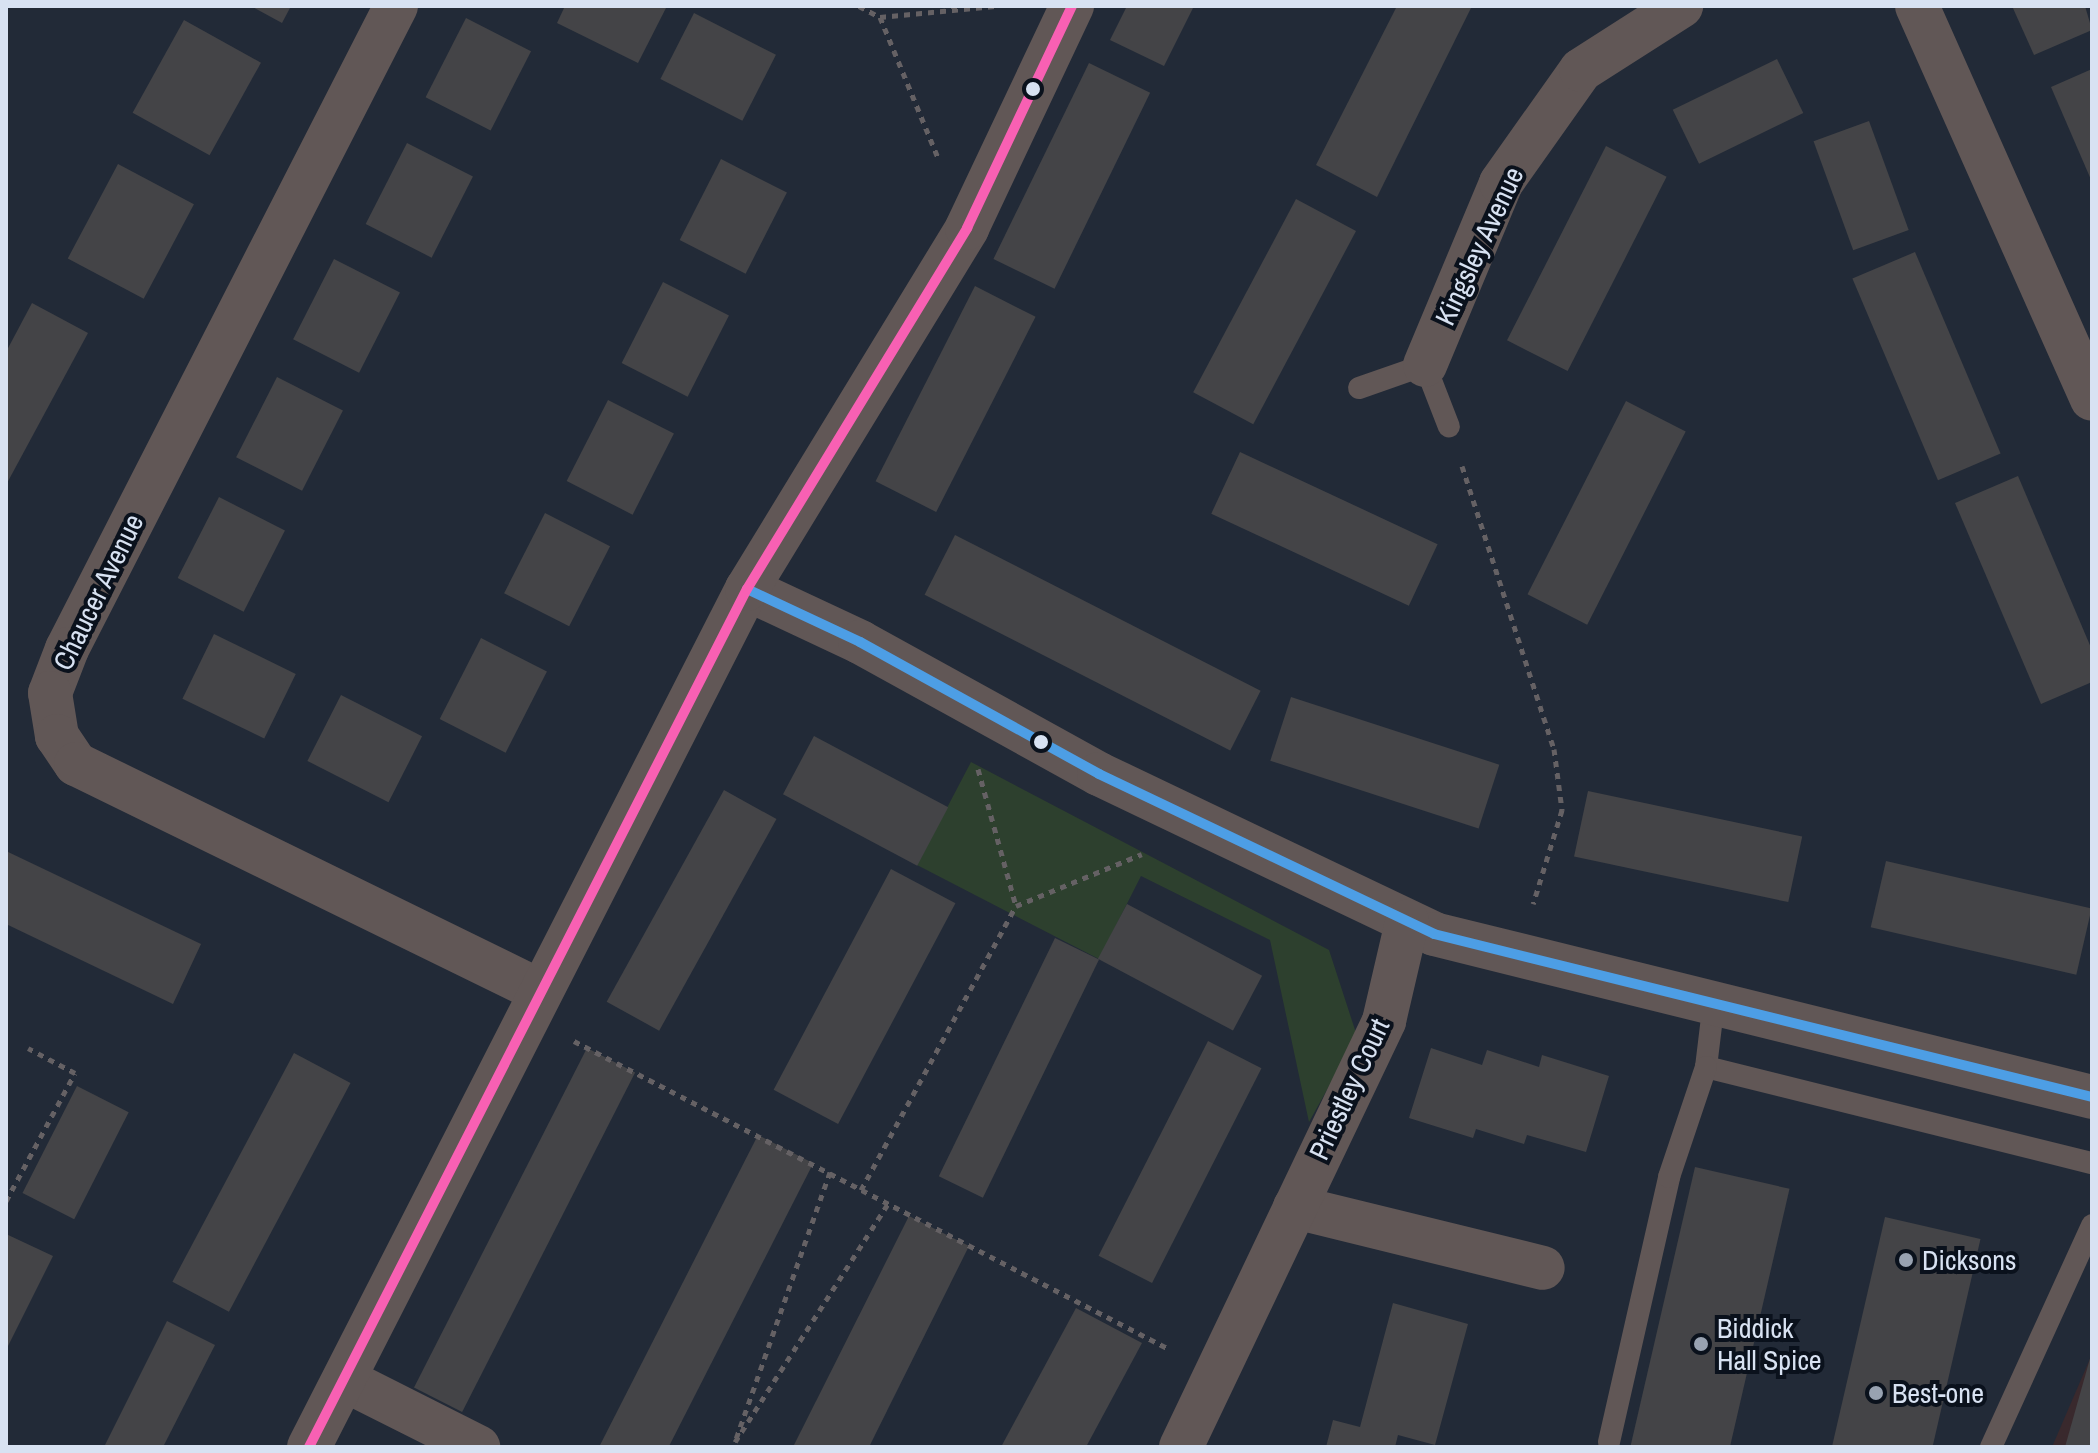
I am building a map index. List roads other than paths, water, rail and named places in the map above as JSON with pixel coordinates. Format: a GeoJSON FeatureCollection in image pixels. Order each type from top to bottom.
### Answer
{"type":"FeatureCollection","features":[{"type":"Feature","properties":{"kind":"street","name":"Chaucer Avenue"},"geometry":{"type":"LineString","coordinates":[[396,6],[74,635],[50,693],[57,736],[76,764],[533,1004]]}},
{"type":"Feature","properties":{"kind":"street"},"geometry":{"type":"LineString","coordinates":[[309,1447],[347,1381],[533,1004],[747,589],[967,228],[1072,6]]}},
{"type":"Feature","properties":{"kind":"street","name":"Kingsley Avenue"},"geometry":{"type":"LineString","coordinates":[[1425,365],[1501,183],[1581,70],[1681,6]]}},
{"type":"Feature","properties":{"kind":"street"},"geometry":{"type":"LineString","coordinates":[[1917,6],[2092,399]]}},
{"type":"Feature","properties":{"kind":"street"},"geometry":{"type":"LineString","coordinates":[[747,589],[860,642],[1099,774],[1434,934],[2092,1097]]}},
{"type":"Feature","properties":{"kind":"street","name":"Priestley Court"},"geometry":{"type":"LineString","coordinates":[[1181,1447],[1384,1021],[1407,922]]}},
{"type":"Feature","properties":{"kind":"street"},"geometry":{"type":"LineString","coordinates":[[1295,1207],[1543,1268]]}},
{"type":"Feature","properties":{"kind":"street"},"geometry":{"type":"LineString","coordinates":[[347,1381],[478,1447]]}},
{"type":"Feature","properties":{"kind":"lane"},"geometry":{"type":"LineString","coordinates":[[1359,388],[1425,365],[1449,427]]}},
{"type":"Feature","properties":{"kind":"lane"},"geometry":{"type":"LineString","coordinates":[[1609,1442],[1669,1177],[1706,1067],[1714,1001]]}},
{"type":"Feature","properties":{"kind":"lane"},"geometry":{"type":"LineString","coordinates":[[1706,1067],[2092,1163]]}},
{"type":"Feature","properties":{"kind":"lane"},"geometry":{"type":"LineString","coordinates":[[1991,1447],[2092,1225]]}},
{"type":"Feature","properties":{"kind":"place","name":"Dicksons"},"geometry":{"type":"Point","coordinates":[1906,1260]}},
{"type":"Feature","properties":{"kind":"place","name":"Biddick Hall Spice"},"geometry":{"type":"Point","coordinates":[1701,1344]}},
{"type":"Feature","properties":{"kind":"place","name":"Best-one"},"geometry":{"type":"Point","coordinates":[1876,1393]}}]}
